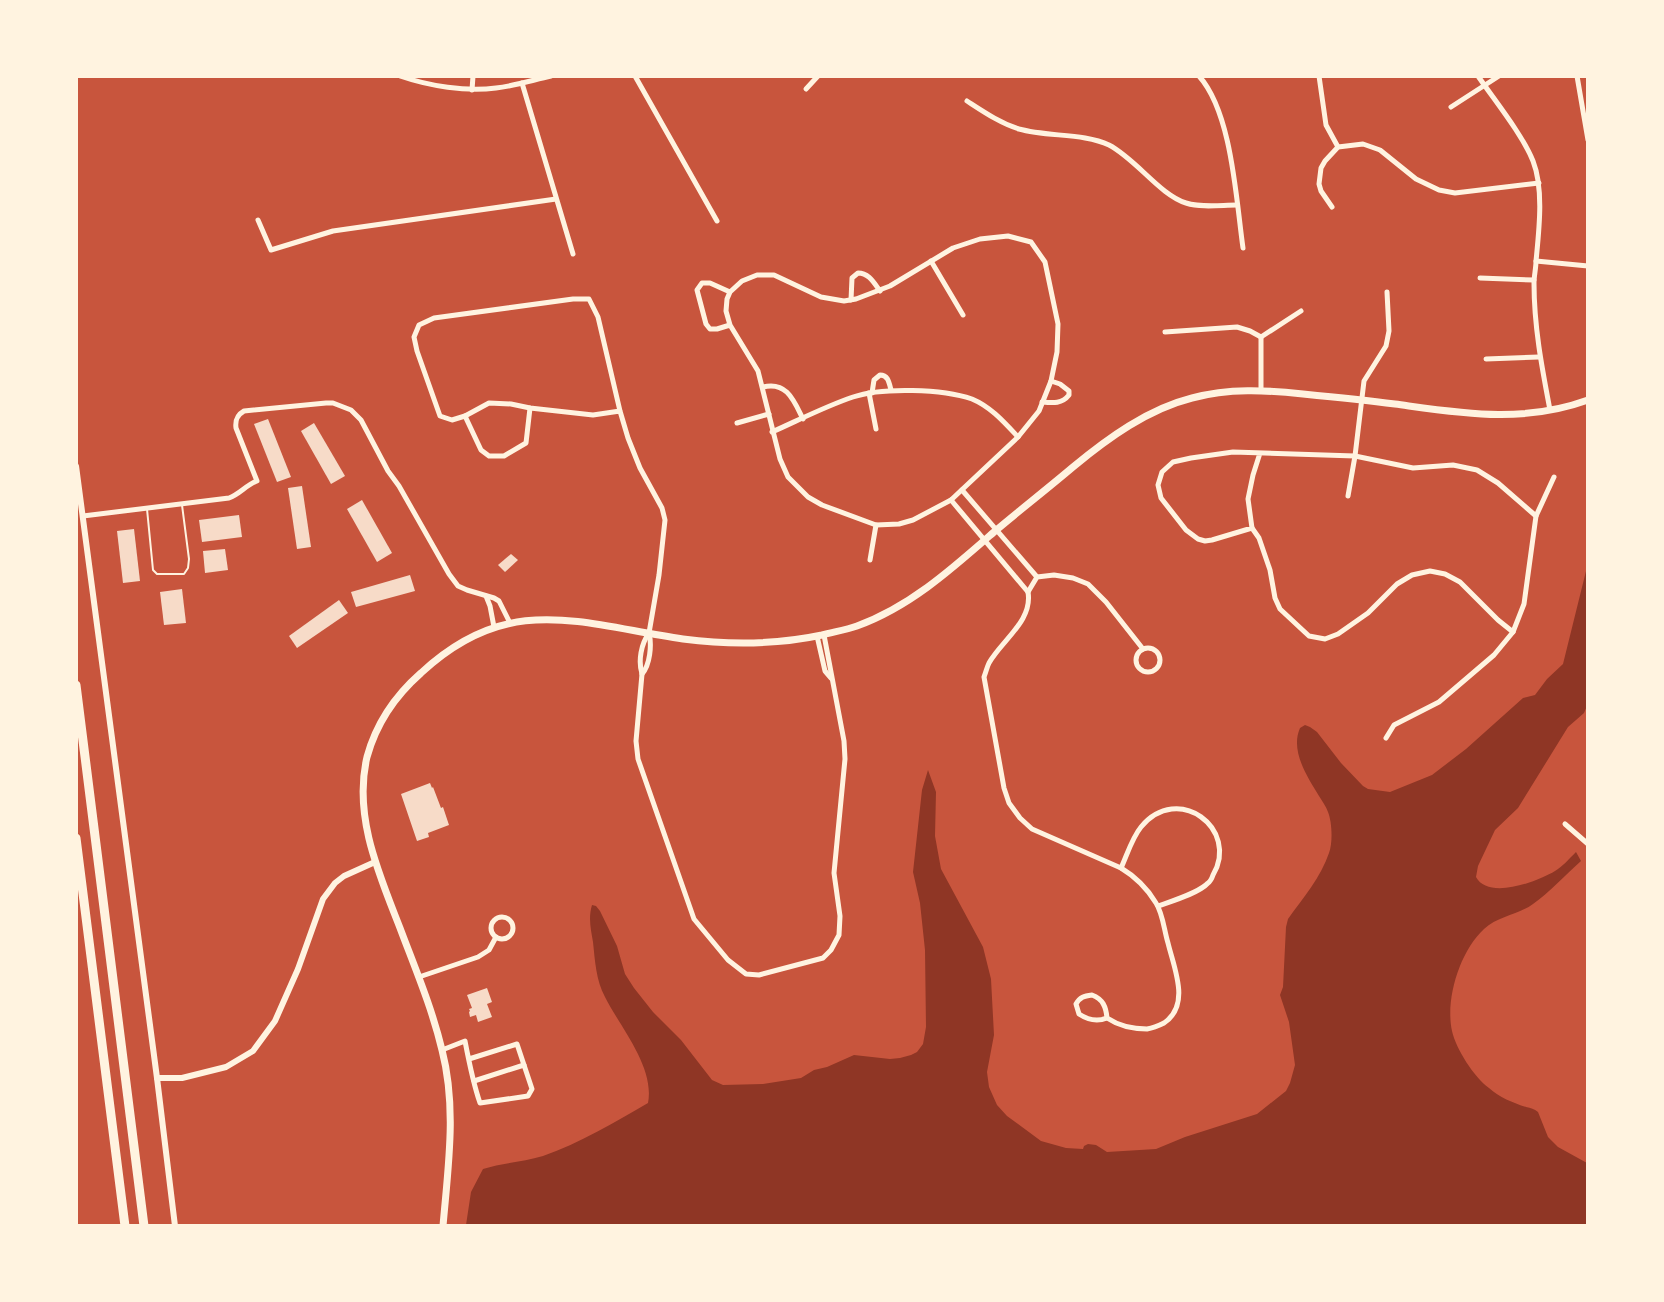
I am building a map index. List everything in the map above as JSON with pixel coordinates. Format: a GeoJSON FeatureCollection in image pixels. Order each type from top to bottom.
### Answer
{"type":"FeatureCollection","features":[{"type":"Feature","properties":{"kind":"highway"},"geometry":{"type":"LineString","coordinates":[[76,685],[144,1226]]}},
{"type":"Feature","properties":{"kind":"highway"},"geometry":{"type":"LineString","coordinates":[[76,838],[125,1226]]}},
{"type":"Feature","properties":{"kind":"main road"},"geometry":{"type":"LineString","coordinates":[[443,1226],[451,1107],[442,1050],[419,977],[375,861],[365,817],[363,791],[368,755],[380,724],[405,687],[443,653],[494,627],[548,619],[603,624],[702,641],[753,644],[820,635],[854,627],[903,604],[933,583],[1105,441],[1158,411],[1189,398],[1224,392],[1261,390],[1468,414],[1507,416],[1550,410],[1587,400]]}},
{"type":"Feature","properties":{"kind":"street"},"geometry":{"type":"LineString","coordinates":[[400,76],[415,81],[472,90],[497,88],[551,76]]}},
{"type":"Feature","properties":{"kind":"street"},"geometry":{"type":"LineString","coordinates":[[472,90],[473,76]]}},
{"type":"Feature","properties":{"kind":"street"},"geometry":{"type":"LineString","coordinates":[[635,76],[717,221]]}},
{"type":"Feature","properties":{"kind":"street"},"geometry":{"type":"LineString","coordinates":[[806,89],[818,76]]}},
{"type":"Feature","properties":{"kind":"street"},"geometry":{"type":"LineString","coordinates":[[1199,76],[1220,113],[1230,151],[1243,248]]}},
{"type":"Feature","properties":{"kind":"street"},"geometry":{"type":"LineString","coordinates":[[1319,76],[1326,125],[1338,147]]}},
{"type":"Feature","properties":{"kind":"street"},"geometry":{"type":"LineString","coordinates":[[1478,76],[1523,142],[1533,161],[1539,183],[1534,280],[1535,318],[1539,357],[1550,410]]}},
{"type":"Feature","properties":{"kind":"street"},"geometry":{"type":"LineString","coordinates":[[1451,107],[1498,76]]}},
{"type":"Feature","properties":{"kind":"street"},"geometry":{"type":"LineString","coordinates":[[1577,76],[1587,140]]}},
{"type":"Feature","properties":{"kind":"street"},"geometry":{"type":"LineString","coordinates":[[522,83],[573,254]]}},
{"type":"Feature","properties":{"kind":"street"},"geometry":{"type":"LineString","coordinates":[[967,101],[996,120],[1020,129],[1084,138],[1108,145],[1128,158],[1166,192],[1185,203],[1208,206],[1237,205]]}},
{"type":"Feature","properties":{"kind":"street"},"geometry":{"type":"LineString","coordinates":[[1332,207],[1321,191],[1320,173],[1325,161],[1338,147],[1364,144],[1380,150],[1416,179],[1439,190],[1455,193],[1539,183]]}},
{"type":"Feature","properties":{"kind":"street"},"geometry":{"type":"LineString","coordinates":[[258,220],[271,250],[333,231],[556,199]]}},
{"type":"Feature","properties":{"kind":"street"},"geometry":{"type":"LineString","coordinates":[[1008,236],[1031,242],[1045,262],[1058,324],[1057,352],[1050,381],[1039,411],[1018,437],[951,500],[913,520],[899,524],[876,525],[822,505],[803,492],[788,477],[772,432],[758,371],[730,325],[726,311],[730,292],[742,280],[757,275],[774,275],[821,297],[844,301],[880,291],[953,248],[980,239],[1008,236]]}},
{"type":"Feature","properties":{"kind":"street"},"geometry":{"type":"LineString","coordinates":[[931,261],[963,315]]}},
{"type":"Feature","properties":{"kind":"street"},"geometry":{"type":"LineString","coordinates":[[1536,261],[1587,267]]}},
{"type":"Feature","properties":{"kind":"street"},"geometry":{"type":"LineString","coordinates":[[851,300],[852,278],[858,273],[868,276],[880,291]]}},
{"type":"Feature","properties":{"kind":"street"},"geometry":{"type":"LineString","coordinates":[[1480,278],[1534,280]]}},
{"type":"Feature","properties":{"kind":"street"},"geometry":{"type":"LineString","coordinates":[[730,292],[710,283],[702,283],[697,290],[706,324],[710,329],[730,325]]}},
{"type":"Feature","properties":{"kind":"street"},"geometry":{"type":"LineString","coordinates":[[1348,496],[1356,456],[1364,381],[1388,339],[1387,292]]}},
{"type":"Feature","properties":{"kind":"street"},"geometry":{"type":"LineString","coordinates":[[620,411],[593,415],[489,403],[452,420],[440,416],[414,337],[419,325],[434,318],[573,299],[589,299],[598,317],[628,438],[640,468],[662,508],[665,520],[659,575],[649,633],[644,641],[640,668],[642,674],[636,741],[638,759],[694,919],[728,960],[746,974],[759,975],[823,958],[840,935],[840,916],[834,873],[845,759],[844,741],[831,678],[825,671],[820,635]]}},
{"type":"Feature","properties":{"kind":"street"},"geometry":{"type":"LineString","coordinates":[[1261,337],[1301,311]]}},
{"type":"Feature","properties":{"kind":"street"},"geometry":{"type":"LineString","coordinates":[[1164,332],[1237,327],[1261,337]]}},
{"type":"Feature","properties":{"kind":"street"},"geometry":{"type":"LineString","coordinates":[[1261,337],[1261,390]]}},
{"type":"Feature","properties":{"kind":"street"},"geometry":{"type":"LineString","coordinates":[[1486,359],[1539,357]]}},
{"type":"Feature","properties":{"kind":"street"},"geometry":{"type":"LineString","coordinates":[[876,429],[870,393],[874,380],[880,375],[887,377],[891,390]]}},
{"type":"Feature","properties":{"kind":"street"},"geometry":{"type":"LineString","coordinates":[[1042,402],[1056,403],[1069,395],[1069,391],[1060,384],[1050,381]]}},
{"type":"Feature","properties":{"kind":"street"},"geometry":{"type":"LineString","coordinates":[[763,387],[770,385],[783,388],[803,419]]}},
{"type":"Feature","properties":{"kind":"street"},"geometry":{"type":"LineString","coordinates":[[772,432],[854,397],[891,390],[951,394],[973,400],[996,413],[1018,437]]}},
{"type":"Feature","properties":{"kind":"street"},"geometry":{"type":"LineString","coordinates":[[83,516],[236,496],[249,484],[257,481],[236,428],[239,414],[244,411],[333,403],[351,410],[360,420],[449,574],[458,585],[467,590],[499,601],[510,623]]}},
{"type":"Feature","properties":{"kind":"street"},"geometry":{"type":"LineString","coordinates":[[465,416],[481,450],[489,456],[504,456],[526,443],[530,408]]}},
{"type":"Feature","properties":{"kind":"street"},"geometry":{"type":"LineString","coordinates":[[737,423],[769,414]]}},
{"type":"Feature","properties":{"kind":"street"},"geometry":{"type":"LineString","coordinates":[[1252,528],[1212,540],[1198,539],[1186,530],[1161,498],[1158,485],[1162,472],[1173,462],[1233,452],[1356,456],[1413,468],[1453,465],[1477,471],[1498,483],[1536,516]]}},
{"type":"Feature","properties":{"kind":"street"},"geometry":{"type":"LineString","coordinates":[[1260,453],[1248,500],[1252,528],[1270,570],[1275,598],[1280,609],[1309,636],[1325,639],[1338,634],[1368,613],[1397,584],[1412,575],[1430,571],[1445,574],[1461,582],[1513,632]]}},
{"type":"Feature","properties":{"kind":"street"},"geometry":{"type":"LineString","coordinates":[[76,466],[158,1078],[175,1226]]}},
{"type":"Feature","properties":{"kind":"street"},"geometry":{"type":"LineString","coordinates":[[1386,738],[1394,725],[1439,702],[1494,655],[1513,632],[1524,604],[1536,516],[1554,477]]}},
{"type":"Feature","properties":{"kind":"street"},"geometry":{"type":"LineString","coordinates":[[962,490],[1037,578]]}},
{"type":"Feature","properties":{"kind":"street"},"geometry":{"type":"LineString","coordinates":[[951,500],[1028,592],[1029,598],[1025,614],[988,664],[984,677],[1004,788],[1009,802],[1020,818],[1032,829],[1121,868],[1133,876],[1147,889],[1158,906],[1178,983],[1179,998],[1175,1012],[1165,1022],[1150,1029],[1132,1029],[1107,1018]]}},
{"type":"Feature","properties":{"kind":"street"},"geometry":{"type":"LineString","coordinates":[[870,560],[876,525]]}},
{"type":"Feature","properties":{"kind":"street"},"geometry":{"type":"LineString","coordinates":[[1028,592],[1037,578],[1054,575],[1073,578],[1088,584],[1106,602],[1143,649]]}},
{"type":"Feature","properties":{"kind":"street"},"geometry":{"type":"LineString","coordinates":[[486,596],[494,627]]}},
{"type":"Feature","properties":{"kind":"street"},"geometry":{"type":"LineString","coordinates":[[1150,648],[1159,654],[1159,665],[1154,670],[1143,670],[1138,665],[1138,654],[1143,649],[1150,648]]}},
{"type":"Feature","properties":{"kind":"street"},"geometry":{"type":"LineString","coordinates":[[1121,868],[1139,829],[1150,817],[1165,810],[1181,808],[1195,812],[1204,819],[1216,835],[1220,853],[1217,867],[1208,883],[1191,894],[1158,906]]}},
{"type":"Feature","properties":{"kind":"street"},"geometry":{"type":"LineString","coordinates":[[1565,824],[1587,844]]}},
{"type":"Feature","properties":{"kind":"street"},"geometry":{"type":"LineString","coordinates":[[158,1078],[182,1078],[226,1067],[253,1051],[275,1021],[298,969],[323,899],[335,883],[344,876],[375,861]]}},
{"type":"Feature","properties":{"kind":"street"},"geometry":{"type":"LineString","coordinates":[[500,917],[510,920],[513,930],[510,937],[503,939],[496,937],[491,928],[494,921],[500,917]]}},
{"type":"Feature","properties":{"kind":"street"},"geometry":{"type":"LineString","coordinates":[[419,977],[478,957],[489,950],[496,937]]}},
{"type":"Feature","properties":{"kind":"street"},"geometry":{"type":"LineString","coordinates":[[1092,995],[1098,998],[1107,1010],[1107,1018],[1101,1021],[1079,1014],[1077,1011],[1079,999],[1092,995]]}},
{"type":"Feature","properties":{"kind":"street"},"geometry":{"type":"LineString","coordinates":[[442,1050],[465,1041],[469,1059],[474,1081],[480,1103],[528,1096],[532,1089],[517,1044],[469,1059]]}},
{"type":"Feature","properties":{"kind":"street"},"geometry":{"type":"LineString","coordinates":[[474,1081],[524,1065]]}},
{"type":"Feature","properties":{"kind":"lane"},"geometry":{"type":"LineString","coordinates":[[147,508],[153,570],[157,574],[184,574],[188,568],[189,559],[182,504]]}},
{"type":"Feature","properties":{"kind":"shaded area"},"geometry":{"type":"Polygon","coordinates":[[[1587,567],[1587,706],[1584,713],[1568,727],[1518,808],[1495,830],[1478,866],[1476,877],[1482,884],[1491,887],[1513,887],[1537,880],[1555,871],[1576,852],[1581,861],[1533,904],[1490,925],[1475,938],[1456,976],[1450,1018],[1457,1046],[1477,1077],[1502,1097],[1538,1112],[1548,1137],[1558,1147],[1587,1163],[1587,1225],[466,1225],[471,1192],[483,1169],[557,1151],[597,1132],[648,1103],[649,1089],[641,1062],[605,997],[596,970],[590,924],[592,905],[600,911],[617,946],[625,974],[634,988],[653,1012],[681,1040],[712,1080],[723,1085],[763,1084],[801,1078],[814,1070],[854,1055],[890,1059],[917,1052],[923,1044],[926,1027],[925,950],[920,903],[913,872],[922,790],[928,770],[936,792],[935,836],[941,869],[983,947],[991,979],[994,1035],[987,1072],[989,1087],[997,1105],[1007,1116],[1041,1141],[1066,1148],[1083,1149],[1088,1144],[1096,1145],[1107,1152],[1156,1149],[1185,1137],[1257,1114],[1286,1091],[1295,1065],[1289,1022],[1280,995],[1283,987],[1286,927],[1288,919],[1321,870],[1331,843],[1328,812],[1305,772],[1298,754],[1297,737],[1300,728],[1305,725],[1317,732],[1341,763],[1368,789],[1390,792],[1432,775],[1466,749],[1523,698],[1535,695],[1547,679],[1563,664],[1587,567]]]}},
{"type":"Feature","properties":{"kind":"building"},"geometry":{"type":"Polygon","coordinates":[[[268,419],[291,477],[277,482],[254,424],[268,419]]]}},
{"type":"Feature","properties":{"kind":"building"},"geometry":{"type":"Polygon","coordinates":[[[314,423],[345,476],[331,484],[301,431],[314,423]]]}},
{"type":"Feature","properties":{"kind":"building"},"geometry":{"type":"Polygon","coordinates":[[[302,486],[311,547],[297,549],[288,488],[302,486]]]}},
{"type":"Feature","properties":{"kind":"building"},"geometry":{"type":"Polygon","coordinates":[[[362,500],[392,553],[377,562],[347,509],[362,500]]]}},
{"type":"Feature","properties":{"kind":"building"},"geometry":{"type":"Polygon","coordinates":[[[239,515],[242,537],[202,542],[199,520],[239,515]]]}},
{"type":"Feature","properties":{"kind":"building"},"geometry":{"type":"Polygon","coordinates":[[[134,529],[140,581],[123,583],[117,531],[134,529]]]}},
{"type":"Feature","properties":{"kind":"building"},"geometry":{"type":"Polygon","coordinates":[[[225,549],[228,570],[205,573],[203,551],[225,549]]]}},
{"type":"Feature","properties":{"kind":"building"},"geometry":{"type":"Polygon","coordinates":[[[511,554],[518,560],[505,572],[498,565],[511,554]]]}},
{"type":"Feature","properties":{"kind":"building"},"geometry":{"type":"Polygon","coordinates":[[[410,575],[415,591],[356,607],[351,592],[410,575]]]}},
{"type":"Feature","properties":{"kind":"building"},"geometry":{"type":"Polygon","coordinates":[[[182,589],[186,623],[164,625],[160,592],[182,589]]]}},
{"type":"Feature","properties":{"kind":"building"},"geometry":{"type":"Polygon","coordinates":[[[339,600],[348,613],[297,648],[289,636],[339,600]]]}},
{"type":"Feature","properties":{"kind":"building"},"geometry":{"type":"Polygon","coordinates":[[[430,783],[441,808],[443,807],[449,825],[428,833],[429,837],[417,841],[401,794],[430,783]]]}},
{"type":"Feature","properties":{"kind":"building"},"geometry":{"type":"Polygon","coordinates":[[[487,988],[492,1002],[487,1004],[492,1017],[478,1022],[476,1015],[470,1017],[469,1009],[472,1008],[467,995],[487,988]]]}}]}
